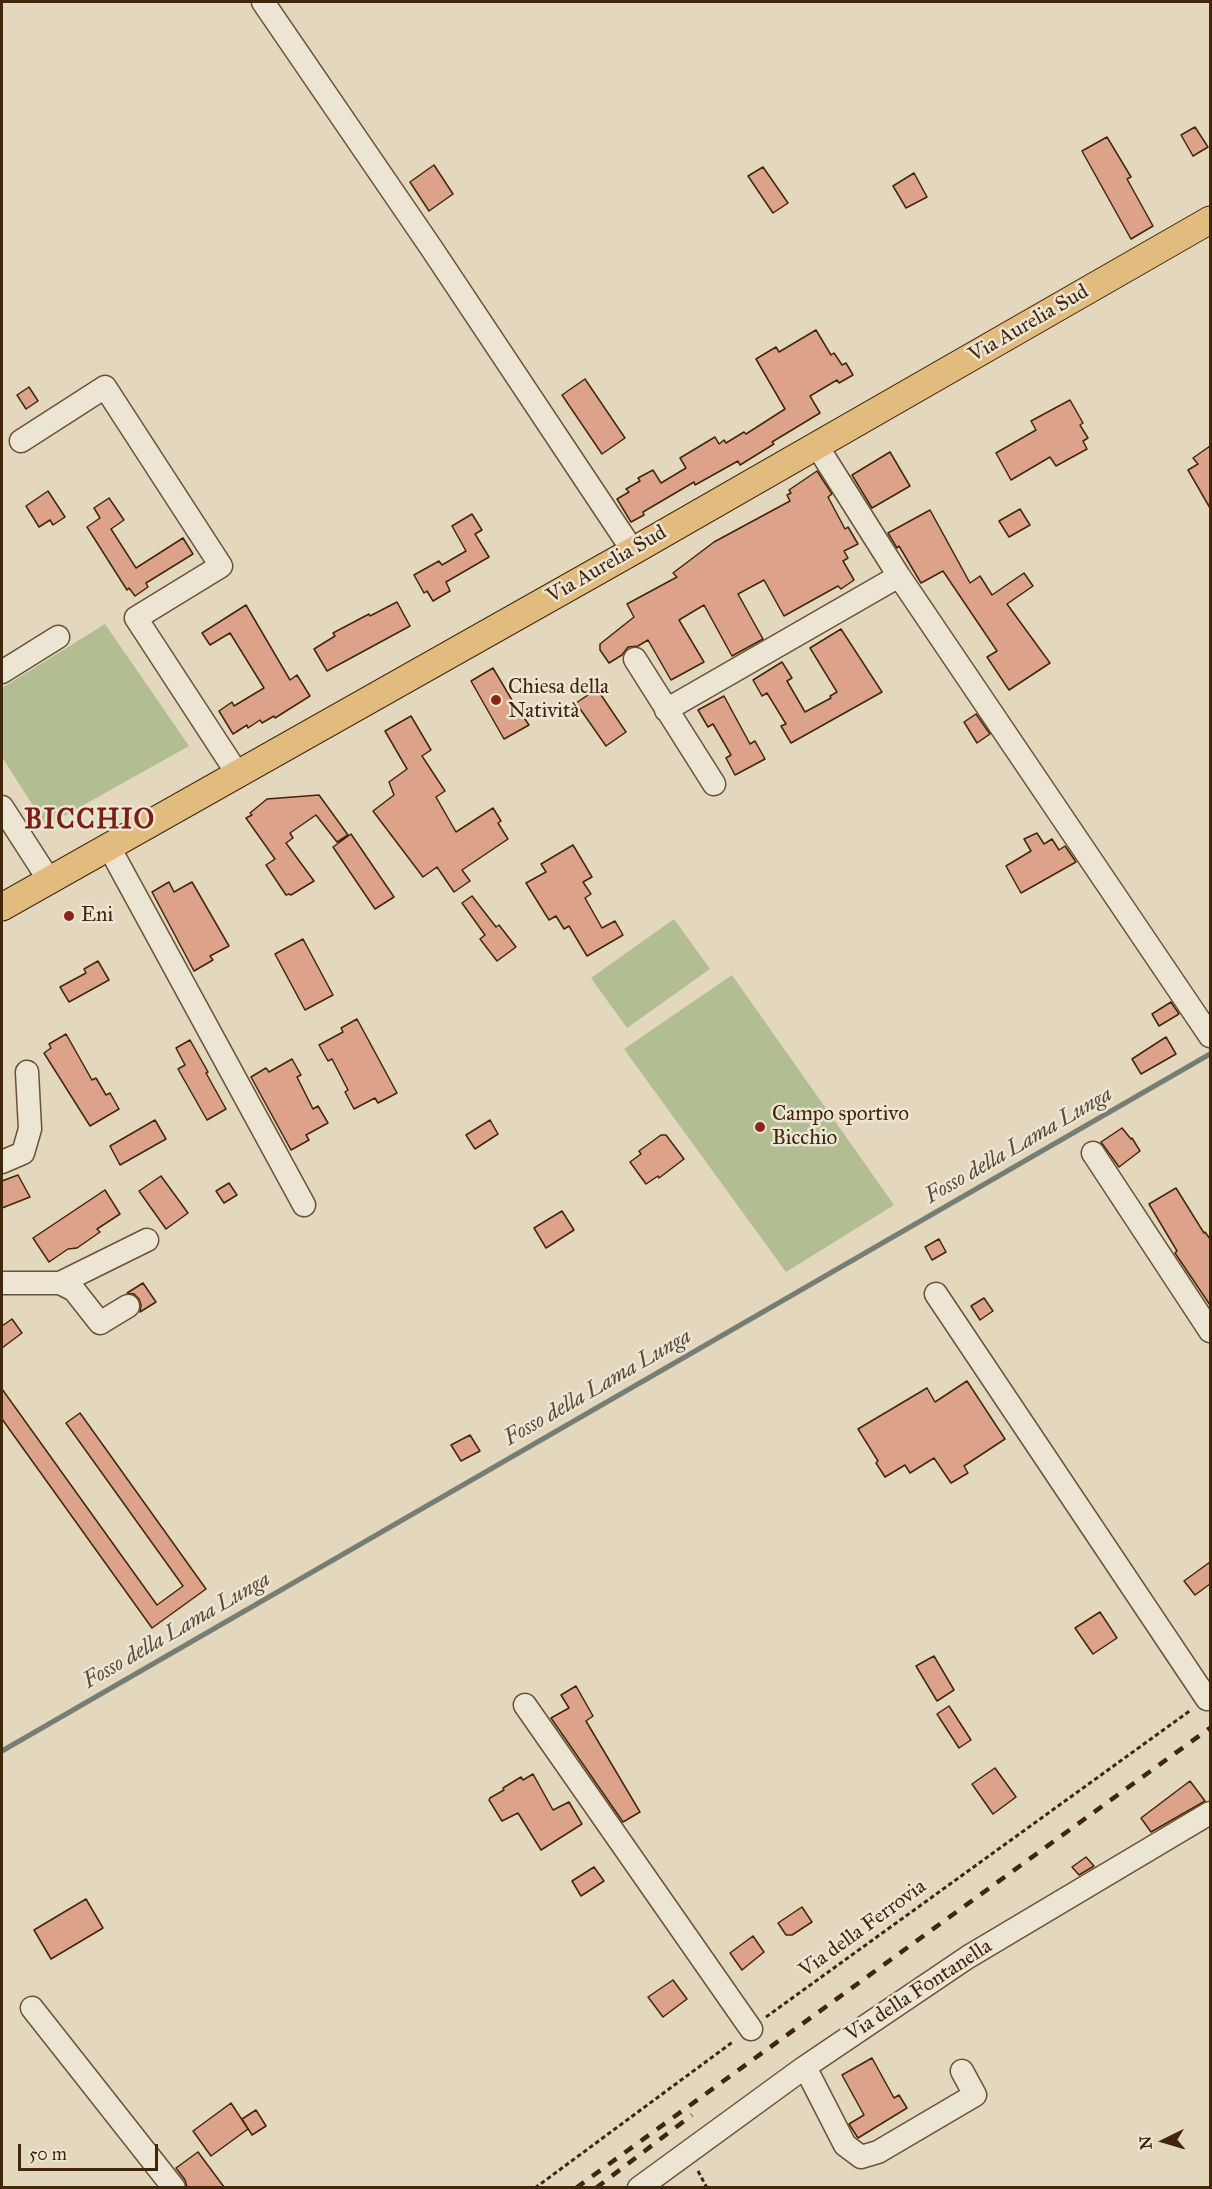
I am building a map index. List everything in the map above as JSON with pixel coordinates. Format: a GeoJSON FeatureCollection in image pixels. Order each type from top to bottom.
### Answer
{"type":"FeatureCollection","features":[{"type":"Feature","properties":{"kind":"main road","name":"Via Aurelia Sud"},"geometry":{"type":"LineString","coordinates":[[2,907],[633,551],[1210,220]]}},
{"type":"Feature","properties":{"kind":"street"},"geometry":{"type":"LineString","coordinates":[[263,2],[445,268],[633,551]]}},
{"type":"Feature","properties":{"kind":"street"},"geometry":{"type":"LineString","coordinates":[[21,441],[105,387],[170,486],[221,566],[136,618],[237,773]]}},
{"type":"Feature","properties":{"kind":"street"},"geometry":{"type":"LineString","coordinates":[[816,446],[899,576],[1210,1036]]}},
{"type":"Feature","properties":{"kind":"street"},"geometry":{"type":"LineString","coordinates":[[666,710],[899,576]]}},
{"type":"Feature","properties":{"kind":"street"},"geometry":{"type":"LineString","coordinates":[[2,672],[58,637]]}},
{"type":"Feature","properties":{"kind":"street"},"geometry":{"type":"LineString","coordinates":[[635,659],[714,784]]}},
{"type":"Feature","properties":{"kind":"street"},"geometry":{"type":"LineString","coordinates":[[2,807],[49,880]]}},
{"type":"Feature","properties":{"kind":"street"},"geometry":{"type":"LineString","coordinates":[[109,847],[304,1205]]}},
{"type":"Feature","properties":{"kind":"street"},"geometry":{"type":"LineString","coordinates":[[2,1162],[23,1153],[30,1130],[27,1071]]}},
{"type":"Feature","properties":{"kind":"street"},"geometry":{"type":"LineString","coordinates":[[1093,1153],[1210,1331]]}},
{"type":"Feature","properties":{"kind":"street"},"geometry":{"type":"LineString","coordinates":[[60,1283],[147,1240]]}},
{"type":"Feature","properties":{"kind":"street"},"geometry":{"type":"LineString","coordinates":[[2,1282],[60,1283],[74,1290],[100,1323],[128,1306]]}},
{"type":"Feature","properties":{"kind":"street"},"geometry":{"type":"LineString","coordinates":[[936,1294],[1207,1699]]}},
{"type":"Feature","properties":{"kind":"street"},"geometry":{"type":"LineString","coordinates":[[525,1705],[751,2028]]}},
{"type":"Feature","properties":{"kind":"street","name":"Via della Fontanella"},"geometry":{"type":"LineString","coordinates":[[639,2187],[805,2067],[968,1957],[1210,1813]]}},
{"type":"Feature","properties":{"kind":"street"},"geometry":{"type":"LineString","coordinates":[[32,2008],[174,2187]]}},
{"type":"Feature","properties":{"kind":"street"},"geometry":{"type":"LineString","coordinates":[[805,2067],[845,2145],[861,2157],[878,2152],[975,2095],[962,2071]]}},
{"type":"Feature","properties":{"kind":"path","name":"Via della Ferrovia"},"geometry":{"type":"LineString","coordinates":[[535,2187],[1207,1699]]}},
{"type":"Feature","properties":{"kind":"green space"},"geometry":{"type":"Polygon","coordinates":[[[105,624],[189,746],[46,826],[2,757],[2,688],[105,624]]]}},
{"type":"Feature","properties":{"kind":"green space"},"geometry":{"type":"Polygon","coordinates":[[[674,919],[710,969],[627,1028],[591,978],[674,919]]]}},
{"type":"Feature","properties":{"kind":"green space","name":"Campo sportivo Bicchio"},"geometry":{"type":"Polygon","coordinates":[[[732,975],[894,1205],[786,1272],[624,1049],[732,975]]]}},
{"type":"Feature","properties":{"kind":"building"},"geometry":{"type":"Polygon","coordinates":[[[1195,127],[1208,147],[1193,156],[1181,135],[1195,127]]]}},
{"type":"Feature","properties":{"kind":"building"},"geometry":{"type":"Polygon","coordinates":[[[1107,137],[1131,177],[1127,179],[1153,226],[1131,239],[1082,151],[1107,137]]]}},
{"type":"Feature","properties":{"kind":"building"},"geometry":{"type":"Polygon","coordinates":[[[434,165],[453,194],[429,211],[410,182],[434,165]]]}},
{"type":"Feature","properties":{"kind":"building"},"geometry":{"type":"Polygon","coordinates":[[[763,167],[788,203],[773,213],[748,176],[763,167]]]}},
{"type":"Feature","properties":{"kind":"building"},"geometry":{"type":"Polygon","coordinates":[[[914,173],[927,197],[906,208],[893,186],[914,173]]]}},
{"type":"Feature","properties":{"kind":"building"},"geometry":{"type":"Polygon","coordinates":[[[816,330],[831,355],[834,353],[842,365],[846,363],[853,375],[839,383],[837,380],[810,396],[820,413],[772,442],[774,444],[740,465],[738,461],[695,485],[694,482],[643,512],[644,515],[631,522],[617,499],[629,492],[626,489],[640,481],[638,478],[653,470],[661,483],[686,468],[680,458],[715,437],[719,444],[724,440],[726,443],[744,432],[746,434],[785,409],[756,359],[776,347],[779,352],[816,330]]]}},
{"type":"Feature","properties":{"kind":"building"},"geometry":{"type":"Polygon","coordinates":[[[585,379],[625,438],[602,454],[562,395],[585,379]]]}},
{"type":"Feature","properties":{"kind":"building"},"geometry":{"type":"Polygon","coordinates":[[[29,387],[38,401],[26,409],[17,395],[29,387]]]}},
{"type":"Feature","properties":{"kind":"building"},"geometry":{"type":"Polygon","coordinates":[[[1070,400],[1083,423],[1080,425],[1088,438],[1083,441],[1087,449],[1056,466],[1050,457],[1011,480],[996,453],[1036,430],[1031,421],[1070,400]]]}},
{"type":"Feature","properties":{"kind":"building"},"geometry":{"type":"Polygon","coordinates":[[[1210,446],[1210,508],[1188,470],[1198,464],[1193,458],[1210,446]]]}},
{"type":"Feature","properties":{"kind":"building"},"geometry":{"type":"Polygon","coordinates":[[[890,452],[910,486],[872,508],[852,475],[890,452]]]}},
{"type":"Feature","properties":{"kind":"building"},"geometry":{"type":"Polygon","coordinates":[[[817,471],[832,494],[828,497],[845,529],[848,527],[858,544],[844,551],[848,558],[843,561],[854,580],[841,589],[838,586],[784,616],[764,580],[738,594],[763,639],[732,656],[704,605],[679,620],[704,662],[671,680],[648,640],[638,646],[628,647],[622,655],[609,663],[600,650],[600,644],[634,617],[627,604],[677,577],[673,573],[714,542],[790,501],[787,495],[791,493],[789,490],[817,471]]]}},
{"type":"Feature","properties":{"kind":"building"},"geometry":{"type":"Polygon","coordinates":[[[48,491],[65,517],[53,525],[50,520],[39,527],[26,506],[48,491]]]}},
{"type":"Feature","properties":{"kind":"building"},"geometry":{"type":"Polygon","coordinates":[[[109,498],[124,520],[111,529],[136,568],[183,538],[193,554],[146,583],[148,587],[135,596],[129,588],[127,590],[87,527],[100,518],[94,508],[109,498]]]}},
{"type":"Feature","properties":{"kind":"building"},"geometry":{"type":"Polygon","coordinates":[[[1020,509],[1030,525],[1009,537],[999,521],[1020,509]]]}},
{"type":"Feature","properties":{"kind":"building"},"geometry":{"type":"Polygon","coordinates":[[[930,510],[970,583],[980,576],[992,595],[1024,573],[1033,586],[1007,604],[1050,663],[1009,690],[987,657],[997,651],[943,571],[921,583],[899,546],[897,548],[888,533],[930,510]]]}},
{"type":"Feature","properties":{"kind":"building"},"geometry":{"type":"Polygon","coordinates":[[[472,514],[482,530],[475,534],[489,557],[446,582],[450,591],[433,601],[427,591],[424,593],[414,575],[439,561],[442,565],[466,551],[452,526],[472,514]]]}},
{"type":"Feature","properties":{"kind":"building"},"geometry":{"type":"Polygon","coordinates":[[[397,602],[410,626],[327,671],[314,649],[335,636],[333,633],[397,602]]]}},
{"type":"Feature","properties":{"kind":"building"},"geometry":{"type":"Polygon","coordinates":[[[246,605],[290,680],[297,675],[310,696],[275,718],[274,716],[262,723],[260,720],[233,734],[219,711],[232,702],[234,706],[264,688],[230,633],[210,645],[202,633],[246,605]]]}},
{"type":"Feature","properties":{"kind":"building"},"geometry":{"type":"Polygon","coordinates":[[[841,629],[882,692],[791,743],[781,726],[786,724],[767,693],[762,696],[753,680],[782,662],[792,678],[787,681],[805,712],[831,698],[830,696],[837,692],[810,648],[841,629]]]}},
{"type":"Feature","properties":{"kind":"building","name":"Chiesa della Natività"},"geometry":{"type":"Polygon","coordinates":[[[493,668],[529,725],[504,739],[471,681],[493,668]]]}},
{"type":"Feature","properties":{"kind":"building"},"geometry":{"type":"Polygon","coordinates":[[[597,689],[626,732],[606,746],[576,703],[597,689]]]}},
{"type":"Feature","properties":{"kind":"building"},"geometry":{"type":"Polygon","coordinates":[[[724,696],[750,744],[755,741],[765,759],[735,775],[726,758],[731,755],[713,724],[708,727],[698,710],[724,696]]]}},
{"type":"Feature","properties":{"kind":"building"},"geometry":{"type":"Polygon","coordinates":[[[976,714],[990,734],[977,743],[964,722],[976,714]]]}},
{"type":"Feature","properties":{"kind":"building"},"geometry":{"type":"Polygon","coordinates":[[[411,716],[431,750],[422,756],[445,791],[436,797],[456,832],[493,808],[501,821],[498,823],[508,839],[462,870],[470,881],[454,892],[437,867],[423,877],[373,811],[394,795],[389,782],[407,769],[385,731],[411,716]]]}},
{"type":"Feature","properties":{"kind":"building"},"geometry":{"type":"Polygon","coordinates":[[[319,795],[348,835],[337,842],[316,815],[290,833],[293,838],[286,843],[314,881],[291,895],[286,895],[266,865],[275,859],[246,818],[252,815],[250,813],[267,799],[319,795]]]}},
{"type":"Feature","properties":{"kind":"building"},"geometry":{"type":"Polygon","coordinates":[[[1037,833],[1044,844],[1052,839],[1059,850],[1065,846],[1076,862],[1021,893],[1006,866],[1031,851],[1024,839],[1037,833]]]}},
{"type":"Feature","properties":{"kind":"building"},"geometry":{"type":"Polygon","coordinates":[[[351,834],[394,897],[375,909],[333,847],[351,834]]]}},
{"type":"Feature","properties":{"kind":"building"},"geometry":{"type":"Polygon","coordinates":[[[573,845],[592,877],[583,882],[591,894],[585,898],[602,928],[615,921],[623,935],[587,956],[569,926],[564,929],[556,916],[549,920],[526,883],[546,872],[541,864],[573,845]]]}},
{"type":"Feature","properties":{"kind":"building"},"geometry":{"type":"Polygon","coordinates":[[[169,882],[174,892],[192,882],[229,946],[210,956],[213,960],[194,971],[152,892],[169,882]]]}},
{"type":"Feature","properties":{"kind":"building"},"geometry":{"type":"Polygon","coordinates":[[[472,896],[496,927],[499,925],[516,947],[497,961],[480,939],[485,935],[462,903],[472,896]]]}},
{"type":"Feature","properties":{"kind":"building"},"geometry":{"type":"Polygon","coordinates":[[[303,939],[333,995],[305,1010],[275,954],[303,939]]]}},
{"type":"Feature","properties":{"kind":"building"},"geometry":{"type":"Polygon","coordinates":[[[98,961],[109,980],[69,1002],[60,987],[86,973],[84,969],[98,961]]]}},
{"type":"Feature","properties":{"kind":"building"},"geometry":{"type":"Polygon","coordinates":[[[1171,1002],[1179,1014],[1159,1026],[1152,1014],[1171,1002]]]}},
{"type":"Feature","properties":{"kind":"building"},"geometry":{"type":"Polygon","coordinates":[[[357,1019],[397,1093],[378,1103],[375,1098],[354,1109],[345,1092],[348,1090],[332,1059],[328,1061],[319,1045],[343,1032],[341,1028],[357,1019]]]}},
{"type":"Feature","properties":{"kind":"building"},"geometry":{"type":"Polygon","coordinates":[[[66,1034],[92,1080],[96,1078],[106,1095],[110,1093],[119,1109],[90,1126],[44,1053],[51,1048],[49,1044],[66,1034]]]}},
{"type":"Feature","properties":{"kind":"building"},"geometry":{"type":"Polygon","coordinates":[[[1166,1037],[1176,1054],[1141,1074],[1132,1059],[1166,1037]]]}},
{"type":"Feature","properties":{"kind":"building"},"geometry":{"type":"Polygon","coordinates":[[[190,1040],[226,1109],[207,1120],[178,1069],[185,1065],[176,1048],[190,1040]]]}},
{"type":"Feature","properties":{"kind":"building"},"geometry":{"type":"Polygon","coordinates":[[[292,1059],[301,1075],[297,1077],[313,1109],[318,1106],[328,1123],[306,1135],[309,1140],[291,1150],[251,1077],[266,1068],[269,1072],[292,1059]]]}},
{"type":"Feature","properties":{"kind":"building"},"geometry":{"type":"Polygon","coordinates":[[[155,1120],[166,1139],[120,1165],[110,1146],[155,1120]]]}},
{"type":"Feature","properties":{"kind":"building"},"geometry":{"type":"Polygon","coordinates":[[[490,1120],[498,1134],[475,1149],[466,1135],[490,1120]]]}},
{"type":"Feature","properties":{"kind":"building"},"geometry":{"type":"Polygon","coordinates":[[[1122,1128],[1140,1151],[1119,1167],[1101,1142],[1122,1128]]]}},
{"type":"Feature","properties":{"kind":"building"},"geometry":{"type":"Polygon","coordinates":[[[661,1135],[666,1135],[684,1159],[659,1178],[658,1176],[646,1184],[630,1162],[641,1154],[639,1151],[661,1135]]]}},
{"type":"Feature","properties":{"kind":"building"},"geometry":{"type":"Polygon","coordinates":[[[18,1175],[30,1197],[2,1208],[2,1181],[18,1175]]]}},
{"type":"Feature","properties":{"kind":"building"},"geometry":{"type":"Polygon","coordinates":[[[161,1176],[188,1213],[166,1229],[139,1191],[161,1176]]]}},
{"type":"Feature","properties":{"kind":"building"},"geometry":{"type":"Polygon","coordinates":[[[229,1183],[237,1195],[224,1203],[216,1191],[229,1183]]]}},
{"type":"Feature","properties":{"kind":"building"},"geometry":{"type":"Polygon","coordinates":[[[1176,1188],[1210,1239],[1210,1305],[1175,1253],[1177,1251],[1149,1204],[1176,1188]]]}},
{"type":"Feature","properties":{"kind":"building"},"geometry":{"type":"Polygon","coordinates":[[[105,1190],[120,1214],[97,1229],[100,1232],[77,1248],[68,1249],[49,1262],[33,1238],[105,1190]]]}},
{"type":"Feature","properties":{"kind":"building"},"geometry":{"type":"Polygon","coordinates":[[[562,1211],[574,1230],[546,1248],[534,1228],[562,1211]]]}},
{"type":"Feature","properties":{"kind":"building"},"geometry":{"type":"Polygon","coordinates":[[[939,1239],[946,1252],[932,1260],[925,1247],[939,1239]]]}},
{"type":"Feature","properties":{"kind":"building"},"geometry":{"type":"Polygon","coordinates":[[[143,1283],[156,1302],[140,1312],[139,1299],[134,1294],[127,1293],[143,1283]]]}},
{"type":"Feature","properties":{"kind":"building"},"geometry":{"type":"Polygon","coordinates":[[[984,1298],[993,1311],[980,1320],[971,1306],[984,1298]]]}},
{"type":"Feature","properties":{"kind":"building"},"geometry":{"type":"Polygon","coordinates":[[[12,1319],[22,1333],[2,1348],[2,1326],[12,1319]]]}},
{"type":"Feature","properties":{"kind":"building"},"geometry":{"type":"Polygon","coordinates":[[[967,1381],[1005,1439],[964,1466],[968,1473],[951,1483],[934,1458],[910,1473],[905,1465],[885,1477],[858,1429],[927,1388],[935,1402],[967,1381]]]}},
{"type":"Feature","properties":{"kind":"building"},"geometry":{"type":"Polygon","coordinates":[[[2,1389],[157,1605],[183,1586],[66,1423],[80,1413],[206,1589],[152,1628],[2,1419],[2,1389]]]}},
{"type":"Feature","properties":{"kind":"building"},"geometry":{"type":"Polygon","coordinates":[[[470,1435],[480,1451],[461,1461],[451,1445],[470,1435]]]}},
{"type":"Feature","properties":{"kind":"building"},"geometry":{"type":"Polygon","coordinates":[[[1210,1562],[1210,1584],[1195,1595],[1184,1581],[1210,1562]]]}},
{"type":"Feature","properties":{"kind":"building"},"geometry":{"type":"Polygon","coordinates":[[[1100,1612],[1117,1638],[1093,1654],[1075,1628],[1100,1612]]]}},
{"type":"Feature","properties":{"kind":"building"},"geometry":{"type":"Polygon","coordinates":[[[934,1656],[954,1690],[937,1701],[916,1666],[934,1656]]]}},
{"type":"Feature","properties":{"kind":"building"},"geometry":{"type":"Polygon","coordinates":[[[576,1686],[593,1716],[586,1721],[640,1812],[623,1822],[551,1718],[569,1708],[561,1695],[576,1686]]]}},
{"type":"Feature","properties":{"kind":"building"},"geometry":{"type":"Polygon","coordinates":[[[949,1706],[971,1740],[959,1748],[937,1714],[949,1706]]]}},
{"type":"Feature","properties":{"kind":"building"},"geometry":{"type":"Polygon","coordinates":[[[995,1768],[1016,1797],[993,1814],[972,1784],[995,1768]]]}},
{"type":"Feature","properties":{"kind":"building"},"geometry":{"type":"Polygon","coordinates":[[[533,1774],[553,1810],[569,1802],[582,1824],[541,1850],[518,1813],[502,1821],[489,1800],[521,1777],[523,1780],[533,1774]]]}},
{"type":"Feature","properties":{"kind":"building"},"geometry":{"type":"Polygon","coordinates":[[[1190,1781],[1205,1801],[1151,1832],[1141,1818],[1190,1781]]]}},
{"type":"Feature","properties":{"kind":"building"},"geometry":{"type":"Polygon","coordinates":[[[1086,1857],[1094,1866],[1079,1875],[1072,1867],[1086,1857]]]}},
{"type":"Feature","properties":{"kind":"building"},"geometry":{"type":"Polygon","coordinates":[[[594,1867],[604,1881],[581,1896],[572,1881],[594,1867]]]}},
{"type":"Feature","properties":{"kind":"building"},"geometry":{"type":"Polygon","coordinates":[[[86,1899],[103,1928],[51,1959],[34,1930],[86,1899]]]}},
{"type":"Feature","properties":{"kind":"building"},"geometry":{"type":"Polygon","coordinates":[[[802,1907],[812,1922],[792,1935],[786,1935],[778,1923],[802,1907]]]}},
{"type":"Feature","properties":{"kind":"building"},"geometry":{"type":"Polygon","coordinates":[[[753,1936],[764,1952],[742,1970],[730,1953],[753,1936]]]}},
{"type":"Feature","properties":{"kind":"building"},"geometry":{"type":"Polygon","coordinates":[[[673,1980],[687,1999],[663,2017],[648,1997],[673,1980]]]}},
{"type":"Feature","properties":{"kind":"building"},"geometry":{"type":"Polygon","coordinates":[[[872,2058],[894,2098],[899,2095],[907,2108],[858,2138],[849,2124],[864,2115],[842,2075],[872,2058]]]}},
{"type":"Feature","properties":{"kind":"building"},"geometry":{"type":"Polygon","coordinates":[[[231,2103],[248,2129],[211,2156],[193,2131],[231,2103]]]}},
{"type":"Feature","properties":{"kind":"building"},"geometry":{"type":"Polygon","coordinates":[[[256,2110],[266,2126],[252,2135],[242,2119],[256,2110]]]}},
{"type":"Feature","properties":{"kind":"building"},"geometry":{"type":"Polygon","coordinates":[[[198,2152],[224,2187],[187,2187],[176,2168],[198,2152]]]}},
{"type":"Feature","properties":{"kind":"waterway","name":"Fosso della Lama Lunga"},"geometry":{"type":"LineString","coordinates":[[2,1751],[1210,1054]]}},
{"type":"Feature","properties":{"kind":"railway"},"geometry":{"type":"LineString","coordinates":[[576,2188],[1210,1728]]}},
{"type":"Feature","properties":{"kind":"railway"},"geometry":{"type":"LineString","coordinates":[[596,2188],[692,2115]]}},
{"type":"Feature","properties":{"kind":"place","name":"Chiesa della Natività"},"geometry":{"type":"Point","coordinates":[496,700]}},
{"type":"Feature","properties":{"kind":"place","name":"Eni"},"geometry":{"type":"Point","coordinates":[69,916]}},
{"type":"Feature","properties":{"kind":"place","name":"Campo sportivo Bicchio"},"geometry":{"type":"Point","coordinates":[760,1127]}},
{"type":"Feature","properties":{"kind":"district","name":"BICCHIO"},"geometry":{"type":"Point","coordinates":[90,821]}}]}
